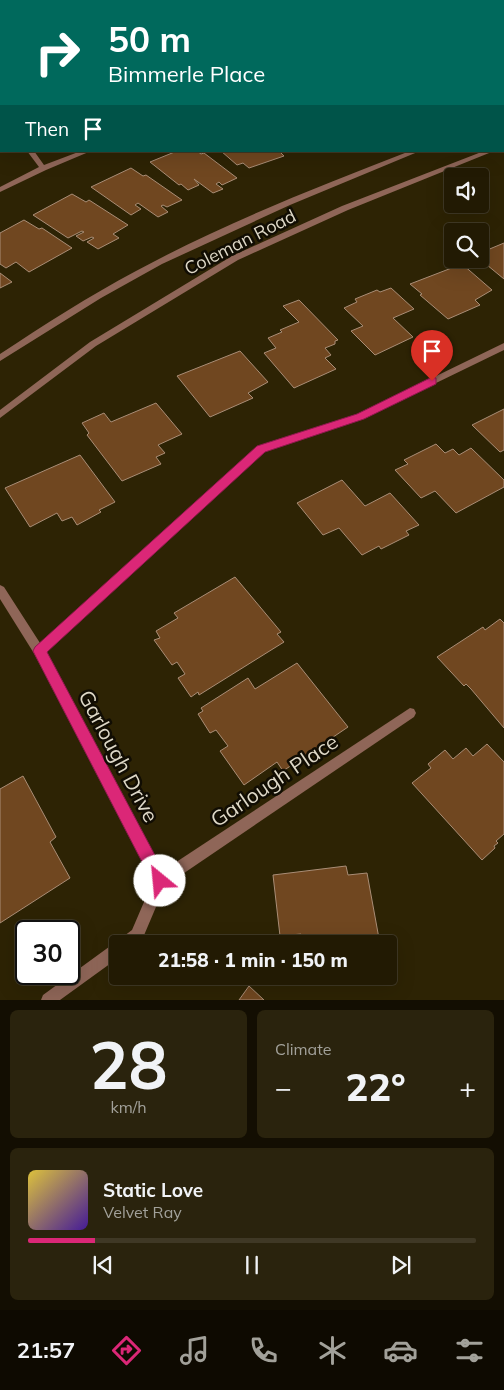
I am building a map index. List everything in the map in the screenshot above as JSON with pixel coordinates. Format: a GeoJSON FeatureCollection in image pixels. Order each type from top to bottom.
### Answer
{"type":"FeatureCollection","features":[{"type":"Feature","properties":{"kind":"street"},"geometry":{"type":"LineString","coordinates":[[31,152],[43,168]]}},
{"type":"Feature","properties":{"kind":"street"},"geometry":{"type":"LineString","coordinates":[[0,190],[43,168],[85,152]]}},
{"type":"Feature","properties":{"kind":"street","name":"Coleman Road"},"geometry":{"type":"LineString","coordinates":[[0,358],[64,316],[159,263],[344,179],[414,152]]}},
{"type":"Feature","properties":{"kind":"street","name":"Coleman Road"},"geometry":{"type":"LineString","coordinates":[[0,415],[93,344],[235,258],[345,208],[488,152]]}},
{"type":"Feature","properties":{"kind":"street"},"geometry":{"type":"LineString","coordinates":[[39,651],[261,449],[361,416],[504,346]]}},
{"type":"Feature","properties":{"kind":"street","name":"Garlough Drive"},"geometry":{"type":"LineString","coordinates":[[0,590],[39,651],[160,881]]}},
{"type":"Feature","properties":{"kind":"street","name":"Garlough Place"},"geometry":{"type":"LineString","coordinates":[[160,881],[410,713]]}},
{"type":"Feature","properties":{"kind":"street"},"geometry":{"type":"LineString","coordinates":[[137,935],[160,881]]}},
{"type":"Feature","properties":{"kind":"street"},"geometry":{"type":"LineString","coordinates":[[48,1000],[109,956]]}},
{"type":"Feature","properties":{"kind":"building"},"geometry":{"type":"Polygon","coordinates":[[[175,152],[204,153],[237,178],[222,185],[219,182],[216,184],[223,189],[213,193],[194,179],[199,185],[188,190],[150,162],[175,152]]]}},
{"type":"Feature","properties":{"kind":"building"},"geometry":{"type":"Polygon","coordinates":[[[222,152],[280,152],[284,156],[249,168],[243,163],[237,165],[222,152]]]}},
{"type":"Feature","properties":{"kind":"building"},"geometry":{"type":"Polygon","coordinates":[[[131,168],[143,176],[146,175],[182,200],[167,207],[161,206],[168,212],[158,217],[138,203],[135,205],[141,209],[131,215],[91,187],[131,168]]]}},
{"type":"Feature","properties":{"kind":"building"},"geometry":{"type":"Polygon","coordinates":[[[72,194],[86,202],[89,200],[128,225],[113,234],[119,238],[98,249],[87,242],[94,238],[83,241],[76,236],[84,232],[82,231],[68,238],[33,215],[72,194]]]}},
{"type":"Feature","properties":{"kind":"building"},"geometry":{"type":"Polygon","coordinates":[[[24,220],[39,229],[42,228],[72,248],[29,272],[16,262],[6,268],[0,264],[0,233],[24,220]]]}},
{"type":"Feature","properties":{"kind":"building"},"geometry":{"type":"Polygon","coordinates":[[[504,243],[504,279],[489,267],[489,249],[504,243]]]}},
{"type":"Feature","properties":{"kind":"building"},"geometry":{"type":"Polygon","coordinates":[[[452,268],[467,268],[492,290],[475,300],[480,305],[448,319],[410,284],[452,268]]]}},
{"type":"Feature","properties":{"kind":"building"},"geometry":{"type":"Polygon","coordinates":[[[0,273],[12,282],[0,288],[0,273]]]}},
{"type":"Feature","properties":{"kind":"building"},"geometry":{"type":"Polygon","coordinates":[[[391,288],[414,309],[393,318],[413,337],[375,355],[351,331],[363,326],[344,308],[357,302],[355,299],[377,290],[380,292],[391,288]]]}},
{"type":"Feature","properties":{"kind":"building"},"geometry":{"type":"Polygon","coordinates":[[[299,300],[338,340],[335,341],[335,344],[325,348],[331,355],[325,358],[336,369],[294,388],[264,353],[276,348],[268,338],[282,332],[280,330],[299,322],[283,306],[299,300]]]}},
{"type":"Feature","properties":{"kind":"building"},"geometry":{"type":"Polygon","coordinates":[[[240,351],[268,382],[248,393],[253,398],[210,417],[177,376],[240,351]]]}},
{"type":"Feature","properties":{"kind":"building"},"geometry":{"type":"Polygon","coordinates":[[[156,403],[182,434],[158,445],[165,453],[156,457],[161,464],[122,481],[87,435],[89,433],[82,423],[104,413],[111,422],[156,403]]]}},
{"type":"Feature","properties":{"kind":"building"},"geometry":{"type":"Polygon","coordinates":[[[504,409],[504,450],[500,452],[472,425],[504,409]]]}},
{"type":"Feature","properties":{"kind":"building"},"geometry":{"type":"Polygon","coordinates":[[[436,444],[445,453],[453,449],[459,455],[471,448],[504,480],[504,487],[456,513],[435,491],[421,498],[395,470],[408,464],[404,460],[436,444]]]}},
{"type":"Feature","properties":{"kind":"building"},"geometry":{"type":"Polygon","coordinates":[[[80,455],[115,502],[77,525],[72,517],[62,521],[57,513],[30,527],[5,488],[80,455]]]}},
{"type":"Feature","properties":{"kind":"building"},"geometry":{"type":"Polygon","coordinates":[[[342,480],[365,506],[390,493],[419,525],[406,531],[409,535],[381,549],[379,546],[362,555],[339,528],[323,535],[297,503],[342,480]]]}},
{"type":"Feature","properties":{"kind":"building"},"geometry":{"type":"Polygon","coordinates":[[[235,577],[281,632],[277,634],[284,642],[199,695],[198,692],[191,697],[178,678],[185,674],[177,662],[172,665],[154,640],[160,638],[156,631],[178,618],[174,613],[235,577]]]}},
{"type":"Feature","properties":{"kind":"building"},"geometry":{"type":"Polygon","coordinates":[[[500,619],[504,623],[504,728],[471,689],[466,684],[464,686],[437,657],[483,627],[485,630],[500,619]]]}},
{"type":"Feature","properties":{"kind":"building"},"geometry":{"type":"Polygon","coordinates":[[[297,663],[348,727],[283,771],[277,762],[244,785],[220,751],[228,746],[216,730],[210,733],[198,714],[203,711],[201,708],[248,678],[255,689],[297,663]]]}},
{"type":"Feature","properties":{"kind":"building"},"geometry":{"type":"Polygon","coordinates":[[[487,744],[504,762],[504,834],[496,841],[498,843],[494,846],[495,848],[482,860],[412,783],[431,768],[428,764],[445,750],[453,759],[466,748],[473,756],[487,744]]]}},
{"type":"Feature","properties":{"kind":"building"},"geometry":{"type":"Polygon","coordinates":[[[23,776],[56,837],[50,842],[70,878],[0,923],[0,789],[23,776]]]}},
{"type":"Feature","properties":{"kind":"building"},"geometry":{"type":"Polygon","coordinates":[[[346,866],[348,875],[367,873],[378,935],[280,935],[273,875],[346,866]]]}},
{"type":"Feature","properties":{"kind":"building"},"geometry":{"type":"Polygon","coordinates":[[[249,986],[264,1000],[239,1000],[249,986]]]}},
{"type":"Feature","properties":{"kind":"route"},"geometry":{"type":"LineString","coordinates":[[160,881],[39,651],[261,449],[361,416],[432,381]]}}]}
